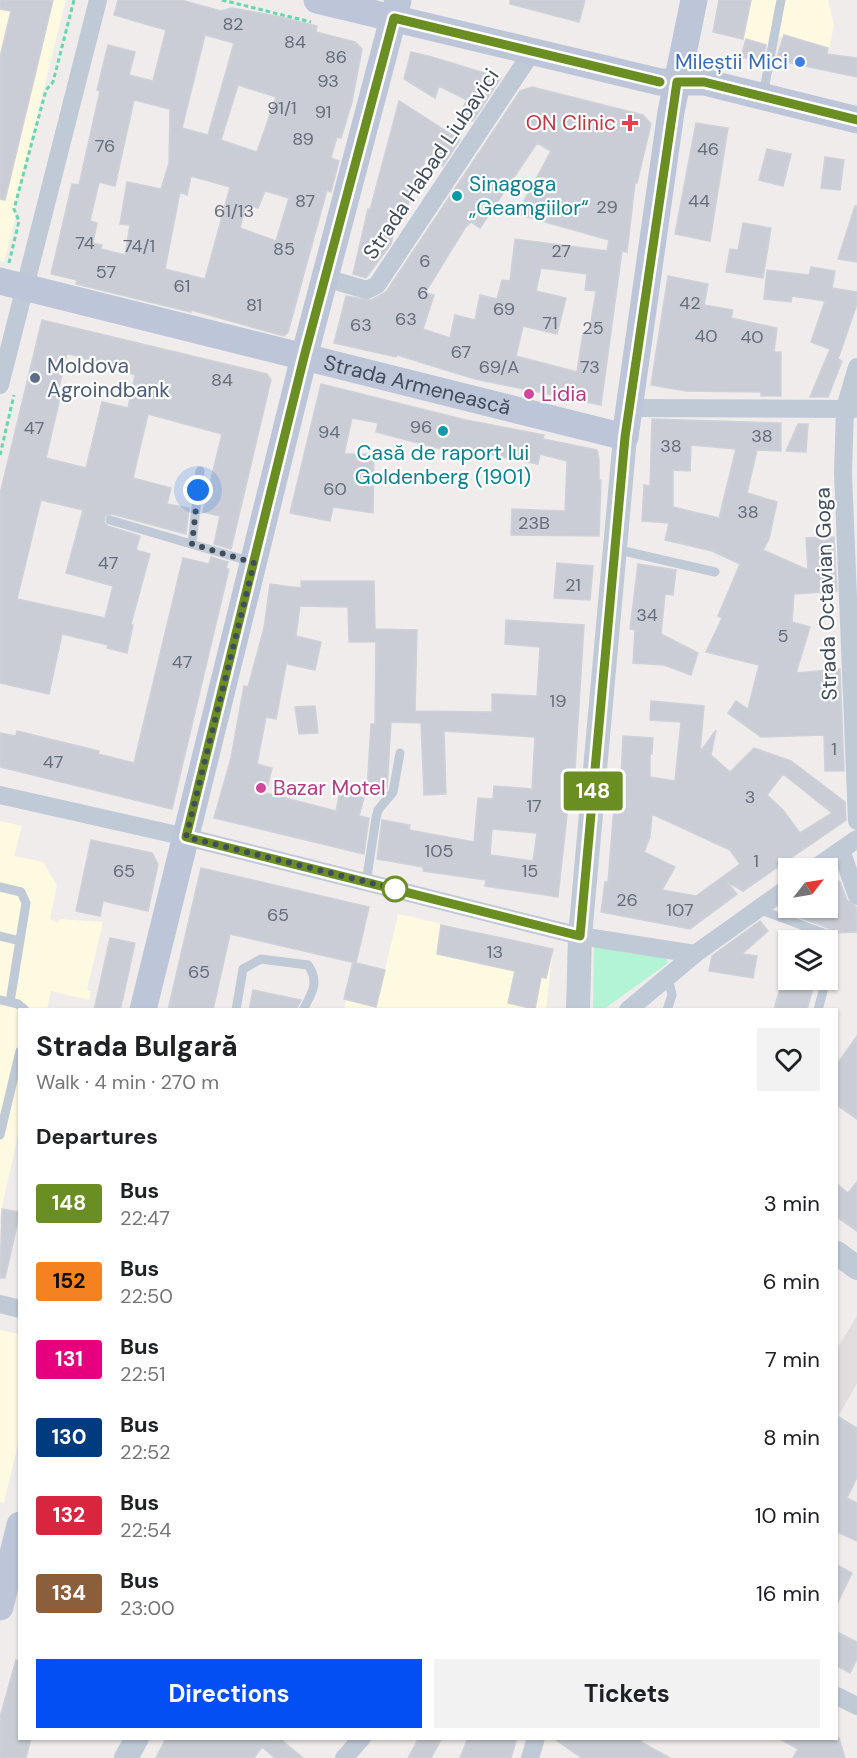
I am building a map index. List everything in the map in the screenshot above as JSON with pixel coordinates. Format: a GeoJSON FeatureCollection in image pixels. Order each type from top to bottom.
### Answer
{"type":"FeatureCollection","features":[{"type":"Feature","properties":{"kind":"main road"},"geometry":{"type":"LineString","coordinates":[[625,437],[677,82],[694,0]]}},
{"type":"Feature","properties":{"kind":"main road"},"geometry":{"type":"LineString","coordinates":[[143,1008],[304,357],[396,9]]}},
{"type":"Feature","properties":{"kind":"main road"},"geometry":{"type":"LineString","coordinates":[[316,11],[396,9],[531,52],[660,82],[704,82],[857,120]]}},
{"type":"Feature","properties":{"kind":"main road","name":"Strada Armenească"},"geometry":{"type":"LineString","coordinates":[[10,283],[625,437]]}},
{"type":"Feature","properties":{"kind":"main road"},"geometry":{"type":"LineString","coordinates":[[0,1607],[18,1538]]}},
{"type":"Feature","properties":{"kind":"street"},"geometry":{"type":"LineString","coordinates":[[0,385],[10,283],[98,0]]}},
{"type":"Feature","properties":{"kind":"street","name":"Strada Habad Liubavici"},"geometry":{"type":"LineString","coordinates":[[325,278],[367,290],[377,285],[531,52]]}},
{"type":"Feature","properties":{"kind":"street","name":"Strada Octavian Goga"},"geometry":{"type":"LineString","coordinates":[[857,367],[843,473],[857,821]]}},
{"type":"Feature","properties":{"kind":"street"},"geometry":{"type":"LineString","coordinates":[[628,408],[851,408]]}},
{"type":"Feature","properties":{"kind":"street"},"geometry":{"type":"LineString","coordinates":[[578,1008],[580,936],[625,437]]}},
{"type":"Feature","properties":{"kind":"street"},"geometry":{"type":"LineString","coordinates":[[0,795],[186,837],[580,936],[695,954]]}},
{"type":"Feature","properties":{"kind":"street"},"geometry":{"type":"LineString","coordinates":[[829,858],[857,839]]}},
{"type":"Feature","properties":{"kind":"street"},"geometry":{"type":"LineString","coordinates":[[841,850],[857,896]]}},
{"type":"Feature","properties":{"kind":"street"},"geometry":{"type":"LineString","coordinates":[[630,1008],[695,954],[778,895]]}},
{"type":"Feature","properties":{"kind":"street"},"geometry":{"type":"LineString","coordinates":[[838,1253],[857,1268]]}},
{"type":"Feature","properties":{"kind":"street"},"geometry":{"type":"LineString","coordinates":[[0,1304],[18,1308]]}},
{"type":"Feature","properties":{"kind":"street"},"geometry":{"type":"LineString","coordinates":[[838,1696],[857,1706]]}},
{"type":"Feature","properties":{"kind":"street"},"geometry":{"type":"LineString","coordinates":[[126,1758],[135,1740]]}},
{"type":"Feature","properties":{"kind":"street"},"geometry":{"type":"LineString","coordinates":[[344,1758],[360,1740]]}},
{"type":"Feature","properties":{"kind":"street"},"geometry":{"type":"LineString","coordinates":[[530,1758],[535,1740]]}},
{"type":"Feature","properties":{"kind":"lane"},"geometry":{"type":"LineString","coordinates":[[763,97],[781,0]]}},
{"type":"Feature","properties":{"kind":"lane"},"geometry":{"type":"LineString","coordinates":[[192,544],[200,471]]}},
{"type":"Feature","properties":{"kind":"lane"},"geometry":{"type":"LineString","coordinates":[[110,520],[254,563]]}},
{"type":"Feature","properties":{"kind":"lane"},"geometry":{"type":"LineString","coordinates":[[615,549],[715,572]]}},
{"type":"Feature","properties":{"kind":"lane"},"geometry":{"type":"LineString","coordinates":[[366,883],[378,810],[393,792],[400,753]]}},
{"type":"Feature","properties":{"kind":"lane"},"geometry":{"type":"LineString","coordinates":[[0,887],[21,892],[25,899],[10,1002]]}},
{"type":"Feature","properties":{"kind":"lane"},"geometry":{"type":"LineString","coordinates":[[758,909],[815,930]]}},
{"type":"Feature","properties":{"kind":"lane"},"geometry":{"type":"LineString","coordinates":[[0,936],[20,941]]}},
{"type":"Feature","properties":{"kind":"lane"},"geometry":{"type":"LineString","coordinates":[[236,1008],[243,969],[261,959],[308,965],[315,975],[314,987],[304,1008]]}},
{"type":"Feature","properties":{"kind":"lane"},"geometry":{"type":"LineString","coordinates":[[668,976],[672,995],[668,1008]]}},
{"type":"Feature","properties":{"kind":"lane"},"geometry":{"type":"LineString","coordinates":[[818,1008],[823,990]]}},
{"type":"Feature","properties":{"kind":"lane"},"geometry":{"type":"LineString","coordinates":[[0,1000],[18,1004],[23,1008]]}},
{"type":"Feature","properties":{"kind":"lane"},"geometry":{"type":"LineString","coordinates":[[0,1135],[18,1060]]}},
{"type":"Feature","properties":{"kind":"path"},"geometry":{"type":"LineString","coordinates":[[10,283],[19,220],[14,209],[46,90],[53,82],[74,0]]}},
{"type":"Feature","properties":{"kind":"path"},"geometry":{"type":"LineString","coordinates":[[222,0],[316,11]]}},
{"type":"Feature","properties":{"kind":"shaded area"},"geometry":{"type":"Polygon","coordinates":[[[0,0],[66,0],[15,204],[16,216],[4,262],[0,261],[0,0]]]}},
{"type":"Feature","properties":{"kind":"shaded area"},"geometry":{"type":"Polygon","coordinates":[[[719,0],[828,0],[834,25],[829,50],[777,36],[773,49],[763,47],[763,44],[713,32],[719,0]]]}},
{"type":"Feature","properties":{"kind":"shaded area"},"geometry":{"type":"Polygon","coordinates":[[[0,821],[22,826],[14,856],[43,862],[57,885],[50,919],[58,923],[60,919],[103,922],[87,990],[91,991],[89,1000],[51,991],[47,1008],[18,1008],[18,1135],[0,1216],[0,821]]]}},
{"type":"Feature","properties":{"kind":"shaded area"},"geometry":{"type":"Polygon","coordinates":[[[398,914],[553,949],[546,1008],[344,1008],[353,962],[385,970],[398,914]]]}},
{"type":"Feature","properties":{"kind":"shaded area"},"geometry":{"type":"Polygon","coordinates":[[[857,1316],[857,1383],[839,1415],[838,1414],[838,1347],[857,1316]]]}},
{"type":"Feature","properties":{"kind":"shaded area"},"geometry":{"type":"Polygon","coordinates":[[[0,1330],[18,1334],[18,1444],[4,1503],[0,1502],[0,1330]]]}},
{"type":"Feature","properties":{"kind":"green space"},"geometry":{"type":"Polygon","coordinates":[[[594,942],[666,957],[668,963],[605,1008],[593,1008],[594,942]]]}},
{"type":"Feature","properties":{"kind":"building"},"geometry":{"type":"Polygon","coordinates":[[[0,0],[53,0],[5,200],[0,199],[0,57],[11,11],[0,9],[0,0]]]}},
{"type":"Feature","properties":{"kind":"building"},"geometry":{"type":"Polygon","coordinates":[[[118,0],[181,0],[221,11],[232,8],[317,26],[316,32],[355,42],[362,49],[352,102],[341,138],[337,137],[331,158],[339,161],[331,192],[327,190],[288,332],[284,336],[191,310],[191,312],[76,284],[77,280],[51,274],[72,184],[79,185],[108,45],[135,52],[129,75],[153,81],[166,30],[114,15],[118,0]],[[205,35],[182,128],[208,135],[234,43],[205,35]],[[238,85],[221,140],[257,152],[276,97],[238,85]],[[134,100],[115,186],[99,182],[90,221],[97,223],[93,243],[102,245],[101,249],[125,255],[130,225],[120,224],[127,182],[161,189],[169,163],[170,109],[134,100]],[[191,176],[187,195],[180,192],[165,269],[205,279],[230,187],[191,176]],[[265,191],[258,208],[246,204],[240,228],[276,241],[289,198],[265,191]]]}},
{"type":"Feature","properties":{"kind":"building"},"geometry":{"type":"Polygon","coordinates":[[[510,0],[585,0],[579,22],[510,4],[510,0]]]}},
{"type":"Feature","properties":{"kind":"building"},"geometry":{"type":"Polygon","coordinates":[[[719,0],[751,0],[743,39],[713,32],[719,0]]]}},
{"type":"Feature","properties":{"kind":"building"},"geometry":{"type":"Polygon","coordinates":[[[784,35],[828,48],[827,54],[857,58],[857,77],[776,60],[784,35]]]}},
{"type":"Feature","properties":{"kind":"building"},"geometry":{"type":"Polygon","coordinates":[[[746,39],[766,45],[763,58],[761,57],[759,61],[741,57],[746,39]]]}},
{"type":"Feature","properties":{"kind":"building"},"geometry":{"type":"Polygon","coordinates":[[[411,52],[501,78],[473,121],[460,113],[467,100],[439,86],[435,98],[404,79],[411,52]]]}},
{"type":"Feature","properties":{"kind":"building"},"geometry":{"type":"Polygon","coordinates":[[[532,87],[643,115],[651,124],[637,183],[635,183],[627,252],[622,251],[601,405],[475,379],[397,355],[396,357],[334,343],[346,296],[371,300],[386,292],[520,91],[532,87]],[[537,143],[480,228],[471,222],[465,228],[425,293],[434,295],[423,329],[450,338],[455,315],[475,320],[480,295],[497,299],[502,280],[510,281],[515,239],[607,251],[609,240],[517,214],[551,151],[537,143]],[[541,268],[536,291],[566,298],[557,334],[523,326],[516,356],[577,372],[583,333],[589,334],[596,291],[585,290],[587,274],[541,268]]]}},
{"type":"Feature","properties":{"kind":"building"},"geometry":{"type":"Polygon","coordinates":[[[399,101],[460,140],[443,166],[426,155],[419,186],[413,185],[408,207],[400,205],[391,244],[366,278],[353,274],[368,209],[370,210],[399,101]]]}},
{"type":"Feature","properties":{"kind":"building"},"geometry":{"type":"Polygon","coordinates":[[[696,123],[728,128],[710,241],[675,234],[696,123]]]}},
{"type":"Feature","properties":{"kind":"building"},"geometry":{"type":"Polygon","coordinates":[[[767,149],[791,154],[783,186],[759,180],[767,149]]]}},
{"type":"Feature","properties":{"kind":"building"},"geometry":{"type":"Polygon","coordinates":[[[825,157],[844,160],[840,190],[821,188],[825,157]]]}},
{"type":"Feature","properties":{"kind":"building"},"geometry":{"type":"Polygon","coordinates":[[[855,206],[857,206],[857,262],[838,259],[855,206]]]}},
{"type":"Feature","properties":{"kind":"building"},"geometry":{"type":"Polygon","coordinates":[[[743,223],[771,228],[763,278],[726,272],[730,249],[738,250],[743,223]]]}},
{"type":"Feature","properties":{"kind":"building"},"geometry":{"type":"Polygon","coordinates":[[[811,267],[835,271],[832,288],[857,292],[857,304],[838,359],[842,361],[828,397],[810,397],[830,349],[811,342],[825,301],[792,296],[791,302],[764,299],[767,270],[809,275],[811,267]]]}},
{"type":"Feature","properties":{"kind":"building"},"geometry":{"type":"Polygon","coordinates":[[[668,276],[708,284],[704,305],[733,310],[731,318],[777,328],[774,352],[781,352],[781,396],[761,396],[761,392],[686,391],[651,385],[668,276]]]}},
{"type":"Feature","properties":{"kind":"building"},"geometry":{"type":"Polygon","coordinates":[[[42,320],[267,374],[271,380],[231,549],[214,544],[220,516],[203,512],[222,434],[148,414],[133,478],[171,488],[167,504],[189,508],[186,534],[112,514],[105,516],[104,522],[108,526],[140,536],[136,550],[150,554],[131,624],[133,625],[127,653],[107,648],[108,645],[62,634],[49,694],[0,683],[0,494],[42,320]],[[67,353],[57,397],[60,398],[46,458],[86,468],[102,402],[128,408],[135,375],[67,353]],[[41,500],[17,599],[105,618],[113,586],[66,573],[83,510],[41,500]]]}},
{"type":"Feature","properties":{"kind":"building"},"geometry":{"type":"Polygon","coordinates":[[[321,384],[466,420],[544,435],[543,439],[597,450],[599,480],[601,480],[599,536],[511,535],[512,509],[565,511],[567,461],[540,454],[538,464],[461,449],[460,454],[376,432],[378,423],[352,418],[344,454],[374,454],[373,513],[333,507],[330,521],[290,513],[321,384]]]}},
{"type":"Feature","properties":{"kind":"building"},"geometry":{"type":"Polygon","coordinates":[[[652,419],[781,423],[781,451],[757,450],[747,493],[777,502],[769,539],[763,550],[808,570],[806,538],[834,537],[837,591],[794,594],[792,622],[810,627],[796,673],[840,669],[844,771],[825,771],[824,735],[761,737],[728,713],[736,701],[748,709],[759,665],[706,652],[722,618],[718,616],[740,564],[712,551],[665,540],[669,523],[642,521],[644,485],[650,486],[652,419]],[[691,445],[690,471],[673,470],[673,507],[719,518],[736,449],[691,445]]]}},
{"type":"Feature","properties":{"kind":"building"},"geometry":{"type":"Polygon","coordinates":[[[798,424],[808,424],[806,452],[786,451],[798,424]]]}},
{"type":"Feature","properties":{"kind":"building"},"geometry":{"type":"Polygon","coordinates":[[[211,557],[228,562],[226,568],[229,569],[172,809],[0,767],[0,733],[16,736],[17,731],[99,751],[98,754],[134,763],[183,558],[209,564],[211,557]]]}},
{"type":"Feature","properties":{"kind":"building"},"geometry":{"type":"Polygon","coordinates":[[[557,563],[593,566],[590,600],[554,598],[557,563]]]}},
{"type":"Feature","properties":{"kind":"building"},"geometry":{"type":"Polygon","coordinates":[[[638,564],[676,570],[673,595],[665,594],[661,634],[698,653],[691,675],[664,665],[633,663],[635,630],[630,629],[638,564]]]}},
{"type":"Feature","properties":{"kind":"building"},"geometry":{"type":"Polygon","coordinates":[[[301,581],[374,581],[375,629],[417,630],[415,711],[492,712],[492,694],[537,696],[540,647],[505,644],[506,620],[584,625],[575,770],[572,770],[558,897],[485,886],[486,880],[423,871],[423,867],[377,859],[382,820],[410,825],[409,830],[474,842],[478,798],[493,799],[494,786],[532,789],[535,737],[444,731],[446,794],[424,795],[421,723],[391,722],[387,789],[367,790],[371,724],[375,724],[376,642],[349,642],[348,607],[300,606],[296,636],[321,642],[315,670],[288,664],[287,660],[276,719],[266,717],[257,764],[272,768],[266,793],[336,811],[340,792],[364,798],[359,816],[369,818],[364,854],[214,818],[231,758],[244,686],[248,687],[264,628],[270,584],[301,588],[301,581]],[[492,829],[490,855],[533,861],[537,833],[492,829]]]}},
{"type":"Feature","properties":{"kind":"building"},"geometry":{"type":"Polygon","coordinates":[[[651,701],[704,706],[700,752],[716,730],[711,755],[730,772],[754,748],[791,761],[845,802],[846,820],[791,858],[778,858],[778,867],[743,891],[727,882],[737,894],[690,929],[601,912],[605,882],[608,882],[617,778],[621,777],[623,736],[653,738],[650,777],[675,781],[681,722],[650,720],[651,701]],[[783,774],[767,795],[783,810],[800,833],[832,813],[783,774]],[[652,814],[650,837],[644,852],[675,867],[662,890],[696,896],[740,864],[730,850],[652,814]]]}},
{"type":"Feature","properties":{"kind":"building"},"geometry":{"type":"Polygon","coordinates":[[[315,706],[318,733],[299,734],[295,707],[315,706]]]}},
{"type":"Feature","properties":{"kind":"building"},"geometry":{"type":"Polygon","coordinates":[[[91,840],[152,853],[158,864],[148,911],[103,901],[100,916],[76,911],[91,840]]]}},
{"type":"Feature","properties":{"kind":"building"},"geometry":{"type":"Polygon","coordinates":[[[201,868],[369,907],[356,963],[230,934],[213,1008],[168,1008],[201,868]]]}},
{"type":"Feature","properties":{"kind":"building"},"geometry":{"type":"Polygon","coordinates":[[[838,881],[847,900],[856,907],[857,932],[838,933],[838,930],[801,918],[838,918],[838,881]]]}},
{"type":"Feature","properties":{"kind":"building"},"geometry":{"type":"Polygon","coordinates":[[[760,921],[768,931],[742,954],[757,956],[753,978],[709,971],[712,956],[760,921]]]}},
{"type":"Feature","properties":{"kind":"building"},"geometry":{"type":"Polygon","coordinates":[[[441,925],[553,949],[546,978],[541,977],[535,1008],[508,1003],[515,971],[437,954],[441,925]]]}},
{"type":"Feature","properties":{"kind":"building"},"geometry":{"type":"Polygon","coordinates":[[[110,938],[135,943],[120,1008],[94,1008],[110,938]]]}},
{"type":"Feature","properties":{"kind":"building"},"geometry":{"type":"Polygon","coordinates":[[[353,962],[385,970],[376,1007],[344,999],[353,962]]]}},
{"type":"Feature","properties":{"kind":"building"},"geometry":{"type":"Polygon","coordinates":[[[253,990],[301,1000],[297,1008],[249,1008],[253,990]]]}},
{"type":"Feature","properties":{"kind":"building"},"geometry":{"type":"Polygon","coordinates":[[[779,990],[812,990],[808,1008],[775,1008],[779,990]]]}},
{"type":"Feature","properties":{"kind":"building"},"geometry":{"type":"Polygon","coordinates":[[[857,1036],[857,1119],[838,1106],[838,1063],[857,1036]]]}},
{"type":"Feature","properties":{"kind":"building"},"geometry":{"type":"Polygon","coordinates":[[[857,1182],[857,1231],[838,1218],[838,1185],[848,1193],[857,1182]]]}},
{"type":"Feature","properties":{"kind":"building"},"geometry":{"type":"Polygon","coordinates":[[[2,1209],[18,1212],[18,1221],[5,1278],[0,1278],[2,1209]]]}},
{"type":"Feature","properties":{"kind":"building"},"geometry":{"type":"Polygon","coordinates":[[[838,1417],[857,1428],[857,1477],[847,1498],[857,1503],[857,1541],[838,1532],[838,1417]]]}},
{"type":"Feature","properties":{"kind":"building"},"geometry":{"type":"Polygon","coordinates":[[[838,1566],[852,1573],[838,1602],[838,1566]]]}},
{"type":"Feature","properties":{"kind":"building"},"geometry":{"type":"Polygon","coordinates":[[[838,1632],[857,1642],[857,1659],[850,1673],[838,1667],[838,1632]]]}},
{"type":"Feature","properties":{"kind":"building"},"geometry":{"type":"Polygon","coordinates":[[[16,1660],[18,1660],[18,1740],[30,1740],[26,1758],[0,1758],[0,1717],[16,1660]]]}},
{"type":"Feature","properties":{"kind":"building"},"geometry":{"type":"Polygon","coordinates":[[[839,1738],[845,1758],[793,1758],[798,1749],[782,1740],[838,1740],[839,1738]]]}},
{"type":"Feature","properties":{"kind":"building"},"geometry":{"type":"Polygon","coordinates":[[[165,1740],[281,1740],[303,1758],[275,1758],[262,1747],[254,1758],[156,1758],[165,1740]]]}},
{"type":"Feature","properties":{"kind":"building"},"geometry":{"type":"Polygon","coordinates":[[[418,1740],[441,1740],[431,1758],[408,1758],[418,1740]]]}},
{"type":"Feature","properties":{"kind":"building"},"geometry":{"type":"Polygon","coordinates":[[[467,1740],[516,1740],[511,1758],[460,1758],[467,1740]]]}},
{"type":"Feature","properties":{"kind":"building"},"geometry":{"type":"Polygon","coordinates":[[[556,1740],[642,1740],[641,1742],[670,1758],[582,1758],[556,1740]]]}},
{"type":"Feature","properties":{"kind":"bus line","name":"148"},"geometry":{"type":"LineString","coordinates":[[660,82],[394,18],[304,357],[186,837],[309,870],[580,936],[625,437],[677,82],[704,82],[857,120]]}},
{"type":"Feature","properties":{"kind":"place","name":"Mileștii Mici"},"geometry":{"type":"Point","coordinates":[800,62]}},
{"type":"Feature","properties":{"kind":"place","name":"ON Clinic"},"geometry":{"type":"Point","coordinates":[630,123]}},
{"type":"Feature","properties":{"kind":"place","name":"Sinagoga „Geamgiilor“"},"geometry":{"type":"Point","coordinates":[457,196]}},
{"type":"Feature","properties":{"kind":"place","name":"Moldova Agroindbank"},"geometry":{"type":"Point","coordinates":[35,378]}},
{"type":"Feature","properties":{"kind":"place","name":"Lidia"},"geometry":{"type":"Point","coordinates":[529,394]}},
{"type":"Feature","properties":{"kind":"place","name":"Casă de raport lui Goldenberg (1901)"},"geometry":{"type":"Point","coordinates":[443,431]}},
{"type":"Feature","properties":{"kind":"place","name":"Bazar Motel"},"geometry":{"type":"Point","coordinates":[261,788]}},
{"type":"Feature","properties":{"kind":"route"},"geometry":{"type":"LineString","coordinates":[[198,490],[192,544],[254,563],[186,837],[309,870],[397,890],[395,889]]}}]}
